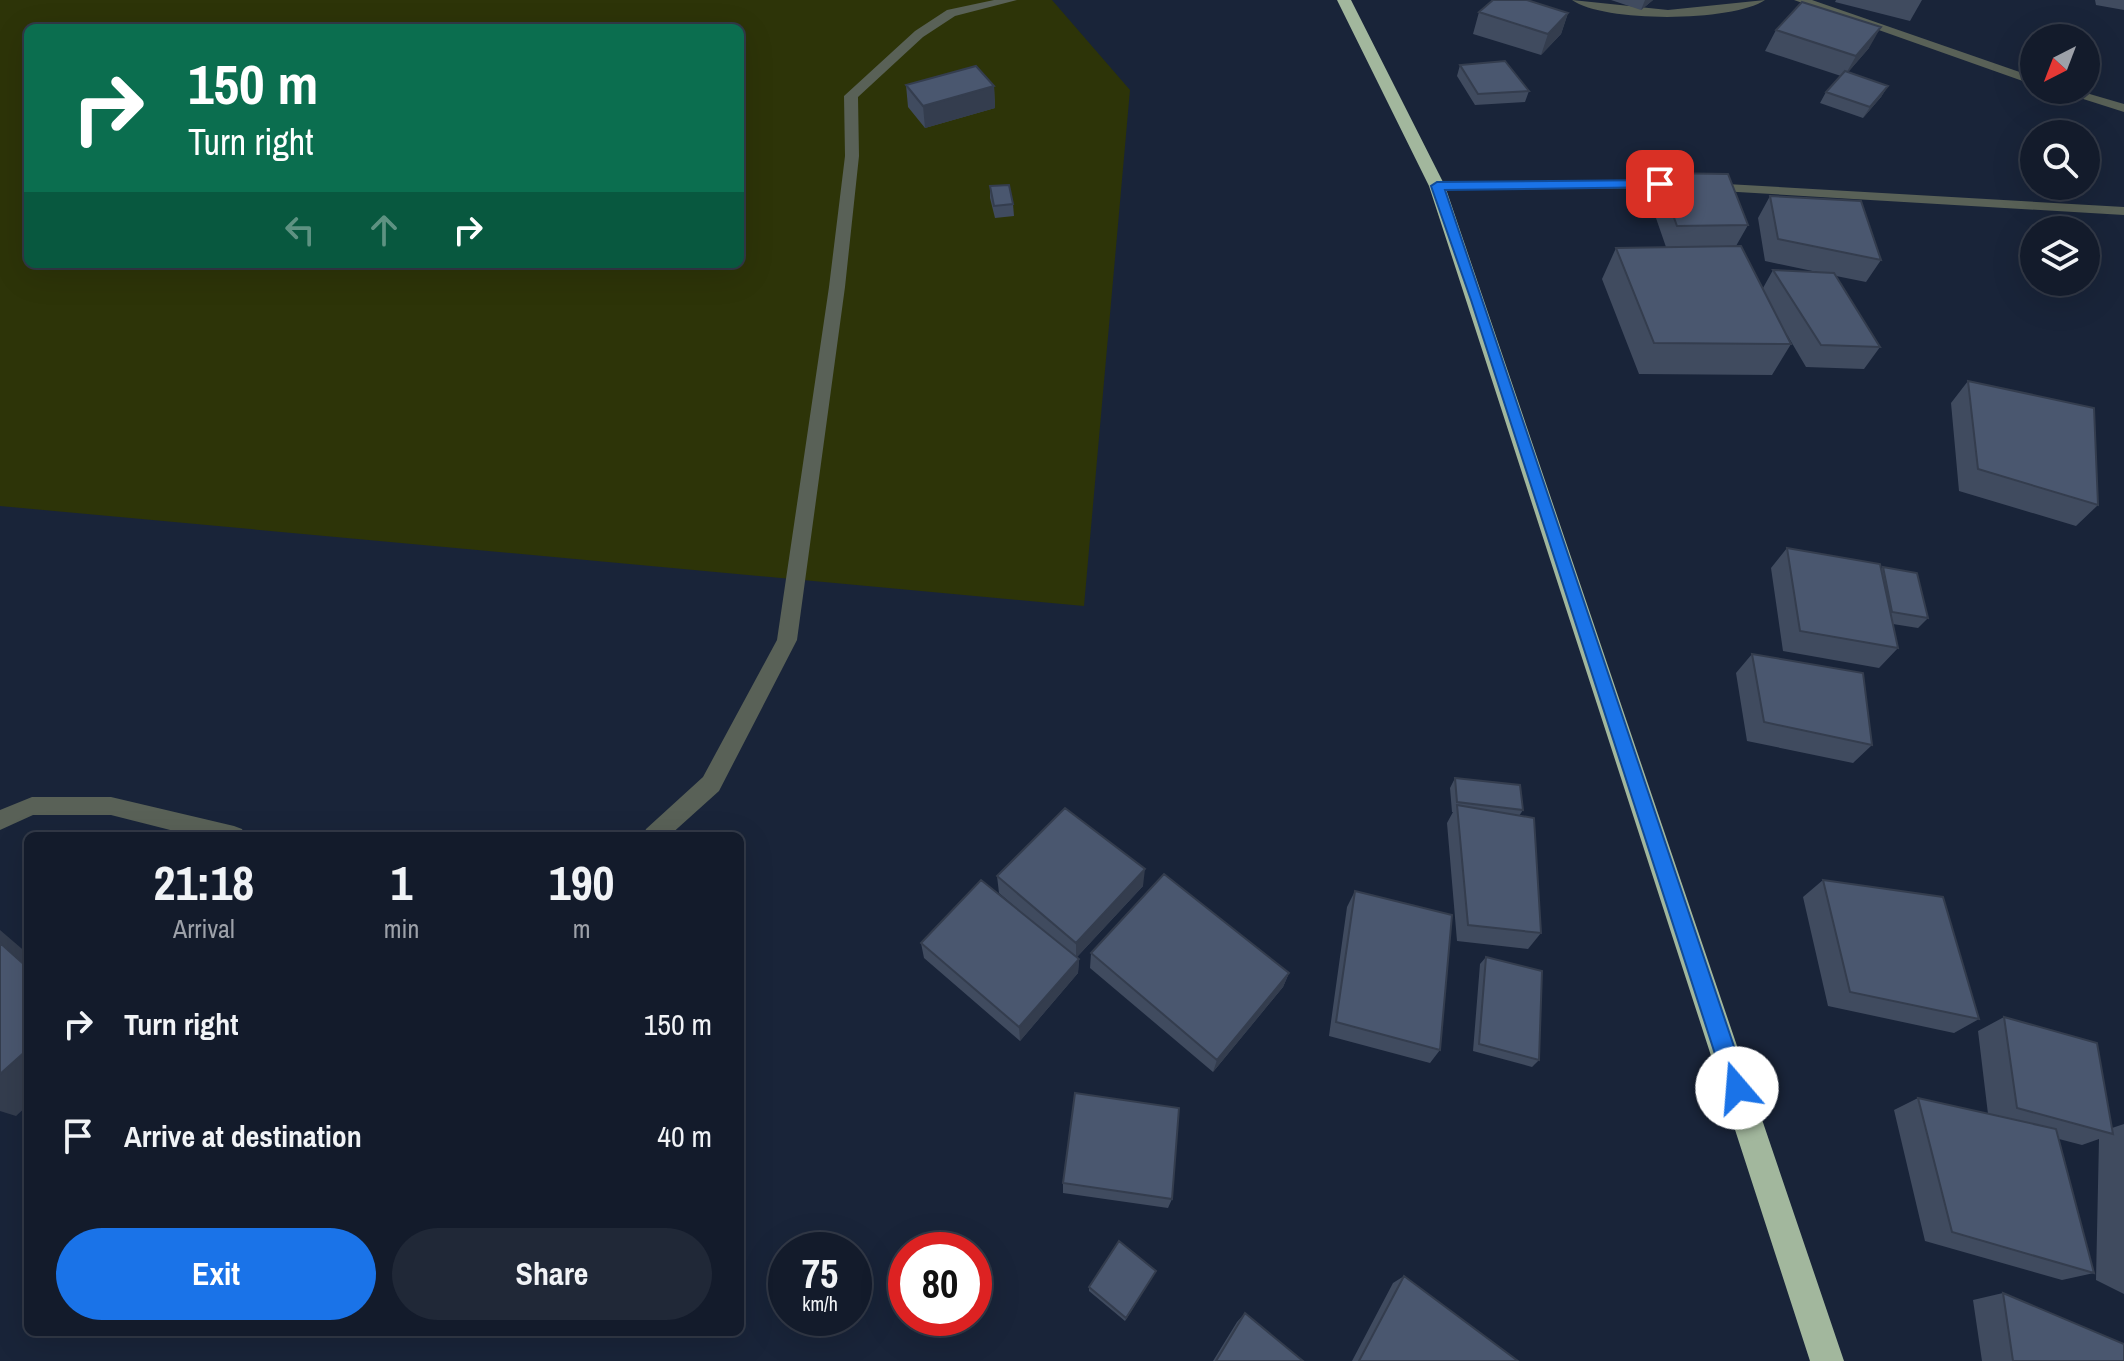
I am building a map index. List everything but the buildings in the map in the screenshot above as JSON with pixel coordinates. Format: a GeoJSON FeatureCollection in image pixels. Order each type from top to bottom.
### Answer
{"type":"FeatureCollection","features":[{"type":"Feature","properties":{"kind":"highway"},"geometry":{"type":"LineString","coordinates":[[1344,0],[1437,186],[1478,300],[1827,1361]]}},
{"type":"Feature","properties":{"kind":"street"},"geometry":{"type":"LineString","coordinates":[[658,832],[711,784],[787,640],[837,287],[852,156],[851,96],[919,34],[951,13],[1011,0]]}},
{"type":"Feature","properties":{"kind":"street"},"geometry":{"type":"LineString","coordinates":[[1578,0],[1613,12],[1647,15],[1730,7],[1759,0]]}},
{"type":"Feature","properties":{"kind":"street"},"geometry":{"type":"LineString","coordinates":[[1800,0],[2020,76]]}},
{"type":"Feature","properties":{"kind":"street"},"geometry":{"type":"LineString","coordinates":[[2100,101],[2124,108]]}},
{"type":"Feature","properties":{"kind":"street"},"geometry":{"type":"LineString","coordinates":[[1437,186],[1660,184],[2124,211]]}},
{"type":"Feature","properties":{"kind":"street"},"geometry":{"type":"LineString","coordinates":[[0,820],[32,806],[111,806],[218,832]]}},
{"type":"Feature","properties":{"kind":"green space"},"geometry":{"type":"Polygon","coordinates":[[[0,0],[1052,0],[1130,90],[1084,606],[0,506],[0,0]]]}},
{"type":"Feature","properties":{"kind":"route"},"geometry":{"type":"LineString","coordinates":[[1660,184],[1437,186],[1478,300],[1737,1088]]}}]}
